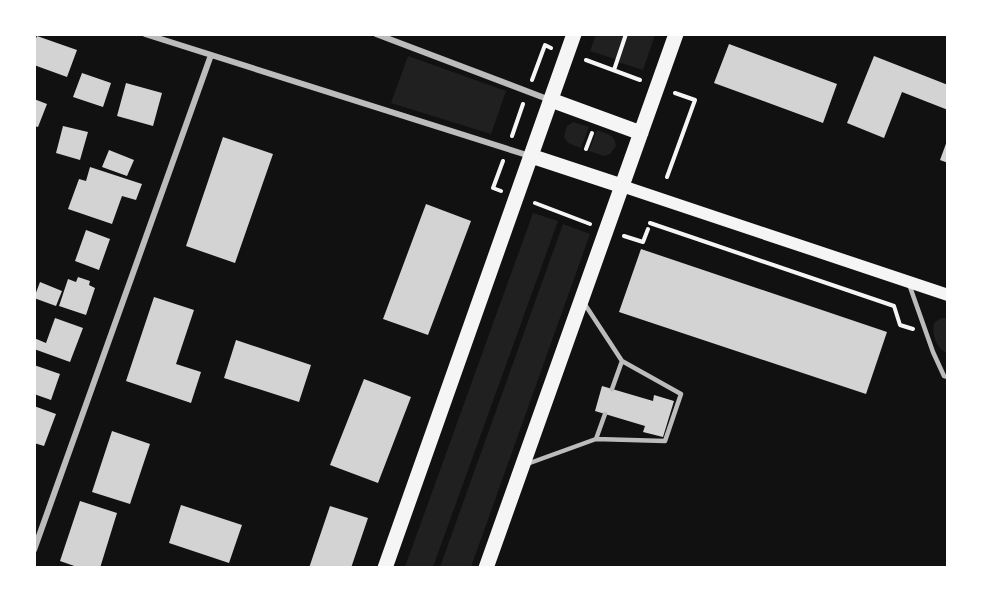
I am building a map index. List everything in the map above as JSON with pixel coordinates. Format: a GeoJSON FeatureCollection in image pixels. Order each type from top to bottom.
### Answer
{"type":"FeatureCollection","features":[{"type":"Feature","properties":{"kind":"main road"},"geometry":{"type":"LineString","coordinates":[[385,567],[574,34]]}},
{"type":"Feature","properties":{"kind":"main road"},"geometry":{"type":"LineString","coordinates":[[486,567],[676,34]]}},
{"type":"Feature","properties":{"kind":"main road"},"geometry":{"type":"LineString","coordinates":[[551,100],[641,133]]}},
{"type":"Feature","properties":{"kind":"main road"},"geometry":{"type":"LineString","coordinates":[[531,156],[948,295]]}},
{"type":"Feature","properties":{"kind":"street"},"geometry":{"type":"LineString","coordinates":[[145,34],[531,156]]}},
{"type":"Feature","properties":{"kind":"street"},"geometry":{"type":"LineString","coordinates":[[376,34],[551,100]]}},
{"type":"Feature","properties":{"kind":"street"},"geometry":{"type":"LineString","coordinates":[[34,550],[211,55]]}},
{"type":"Feature","properties":{"kind":"lane"},"geometry":{"type":"LineString","coordinates":[[908,282],[937,360],[944,376],[948,377]]}},
{"type":"Feature","properties":{"kind":"lane"},"geometry":{"type":"LineString","coordinates":[[522,465],[596,439],[665,441],[681,394],[622,361],[582,299]]}},
{"type":"Feature","properties":{"kind":"lane"},"geometry":{"type":"LineString","coordinates":[[612,389],[622,361]]}},
{"type":"Feature","properties":{"kind":"lane"},"geometry":{"type":"LineString","coordinates":[[596,439],[604,414]]}},
{"type":"Feature","properties":{"kind":"path"},"geometry":{"type":"LineString","coordinates":[[614,70],[626,34]]}},
{"type":"Feature","properties":{"kind":"path"},"geometry":{"type":"LineString","coordinates":[[505,193],[493,188],[545,45],[555,49]]}},
{"type":"Feature","properties":{"kind":"path"},"geometry":{"type":"LineString","coordinates":[[586,60],[640,80]]}},
{"type":"Feature","properties":{"kind":"path"},"geometry":{"type":"LineString","coordinates":[[667,177],[695,99],[675,93]]}},
{"type":"Feature","properties":{"kind":"path"},"geometry":{"type":"LineString","coordinates":[[586,149],[593,128]]}},
{"type":"Feature","properties":{"kind":"path"},"geometry":{"type":"LineString","coordinates":[[535,203],[592,224]]}},
{"type":"Feature","properties":{"kind":"path"},"geometry":{"type":"LineString","coordinates":[[650,223],[894,306],[900,325],[927,334]]}},
{"type":"Feature","properties":{"kind":"path"},"geometry":{"type":"LineString","coordinates":[[624,236],[643,242],[648,229]]}},
{"type":"Feature","properties":{"kind":"shaded area"},"geometry":{"type":"Polygon","coordinates":[[[596,35],[624,35],[615,59],[590,51],[596,35]]]}},
{"type":"Feature","properties":{"kind":"shaded area"},"geometry":{"type":"Polygon","coordinates":[[[628,35],[655,35],[643,70],[618,62],[628,35]]]}},
{"type":"Feature","properties":{"kind":"shaded area"},"geometry":{"type":"Polygon","coordinates":[[[408,56],[506,91],[491,134],[391,103],[408,56]]]}},
{"type":"Feature","properties":{"kind":"shaded area"},"geometry":{"type":"Polygon","coordinates":[[[573,122],[589,127],[581,148],[568,143],[564,137],[567,126],[573,122]]]}},
{"type":"Feature","properties":{"kind":"shaded area"},"geometry":{"type":"Polygon","coordinates":[[[597,130],[614,139],[616,146],[610,154],[604,156],[589,151],[597,130]]]}},
{"type":"Feature","properties":{"kind":"shaded area"},"geometry":{"type":"Polygon","coordinates":[[[533,213],[558,221],[433,567],[405,567],[533,213]]]}},
{"type":"Feature","properties":{"kind":"shaded area"},"geometry":{"type":"Polygon","coordinates":[[[563,224],[590,234],[471,567],[440,567],[563,224]]]}},
{"type":"Feature","properties":{"kind":"shaded area"},"geometry":{"type":"Polygon","coordinates":[[[941,318],[947,318],[947,353],[940,348],[934,336],[934,323],[941,318]]]}},
{"type":"Feature","properties":{"kind":"building"},"geometry":{"type":"Polygon","coordinates":[[[37,36],[77,50],[67,77],[34,65],[34,43],[37,36]]]}},
{"type":"Feature","properties":{"kind":"building"},"geometry":{"type":"Polygon","coordinates":[[[729,44],[837,84],[823,123],[714,83],[729,44]]]}},
{"type":"Feature","properties":{"kind":"building"},"geometry":{"type":"Polygon","coordinates":[[[874,56],[948,85],[948,110],[902,92],[884,138],[847,123],[874,56]]]}},
{"type":"Feature","properties":{"kind":"building"},"geometry":{"type":"Polygon","coordinates":[[[82,73],[111,83],[103,107],[73,97],[82,73]]]}},
{"type":"Feature","properties":{"kind":"building"},"geometry":{"type":"Polygon","coordinates":[[[126,83],[162,93],[153,126],[117,116],[126,83]]]}},
{"type":"Feature","properties":{"kind":"building"},"geometry":{"type":"Polygon","coordinates":[[[34,99],[47,104],[38,127],[34,126],[34,99]]]}},
{"type":"Feature","properties":{"kind":"building"},"geometry":{"type":"Polygon","coordinates":[[[63,126],[88,132],[80,160],[56,153],[63,126]]]}},
{"type":"Feature","properties":{"kind":"building"},"geometry":{"type":"Polygon","coordinates":[[[223,137],[273,154],[235,263],[186,246],[223,137]]]}},
{"type":"Feature","properties":{"kind":"building"},"geometry":{"type":"Polygon","coordinates":[[[948,141],[948,163],[940,160],[948,141]]]}},
{"type":"Feature","properties":{"kind":"building"},"geometry":{"type":"Polygon","coordinates":[[[109,150],[134,160],[127,176],[102,167],[109,150]]]}},
{"type":"Feature","properties":{"kind":"building"},"geometry":{"type":"Polygon","coordinates":[[[90,167],[142,184],[136,200],[122,196],[112,224],[68,209],[79,179],[86,181],[90,167]]]}},
{"type":"Feature","properties":{"kind":"building"},"geometry":{"type":"Polygon","coordinates":[[[426,204],[471,221],[428,335],[383,319],[426,204]]]}},
{"type":"Feature","properties":{"kind":"building"},"geometry":{"type":"Polygon","coordinates":[[[86,230],[110,239],[99,270],[75,261],[86,230]]]}},
{"type":"Feature","properties":{"kind":"building"},"geometry":{"type":"Polygon","coordinates":[[[641,249],[887,332],[866,394],[619,312],[641,249]]]}},
{"type":"Feature","properties":{"kind":"building"},"geometry":{"type":"Polygon","coordinates":[[[78,277],[90,281],[89,285],[95,288],[86,315],[59,306],[68,279],[76,282],[78,277]]]}},
{"type":"Feature","properties":{"kind":"building"},"geometry":{"type":"Polygon","coordinates":[[[40,282],[62,291],[56,306],[34,298],[40,282]]]}},
{"type":"Feature","properties":{"kind":"building"},"geometry":{"type":"Polygon","coordinates":[[[154,297],[194,310],[176,364],[201,372],[191,403],[126,381],[154,297]]]}},
{"type":"Feature","properties":{"kind":"building"},"geometry":{"type":"Polygon","coordinates":[[[55,318],[83,328],[70,362],[34,349],[34,338],[46,343],[55,318]]]}},
{"type":"Feature","properties":{"kind":"building"},"geometry":{"type":"Polygon","coordinates":[[[236,340],[311,365],[299,402],[224,378],[236,340]]]}},
{"type":"Feature","properties":{"kind":"building"},"geometry":{"type":"Polygon","coordinates":[[[34,365],[60,374],[51,400],[34,394],[34,365]]]}},
{"type":"Feature","properties":{"kind":"building"},"geometry":{"type":"Polygon","coordinates":[[[364,379],[411,397],[378,483],[330,465],[364,379]]]}},
{"type":"Feature","properties":{"kind":"building"},"geometry":{"type":"Polygon","coordinates":[[[602,386],[653,401],[654,395],[674,401],[663,437],[643,432],[645,426],[595,411],[602,386]]]}},
{"type":"Feature","properties":{"kind":"building"},"geometry":{"type":"Polygon","coordinates":[[[34,406],[56,414],[44,446],[34,443],[34,406]]]}},
{"type":"Feature","properties":{"kind":"building"},"geometry":{"type":"Polygon","coordinates":[[[112,431],[150,444],[130,504],[92,492],[112,431]]]}},
{"type":"Feature","properties":{"kind":"building"},"geometry":{"type":"Polygon","coordinates":[[[80,501],[117,513],[100,568],[80,568],[60,561],[80,501]]]}},
{"type":"Feature","properties":{"kind":"building"},"geometry":{"type":"Polygon","coordinates":[[[181,505],[242,525],[229,563],[169,543],[181,505]]]}},
{"type":"Feature","properties":{"kind":"building"},"geometry":{"type":"Polygon","coordinates":[[[330,506],[368,518],[351,568],[309,568],[330,506]]]}}]}
